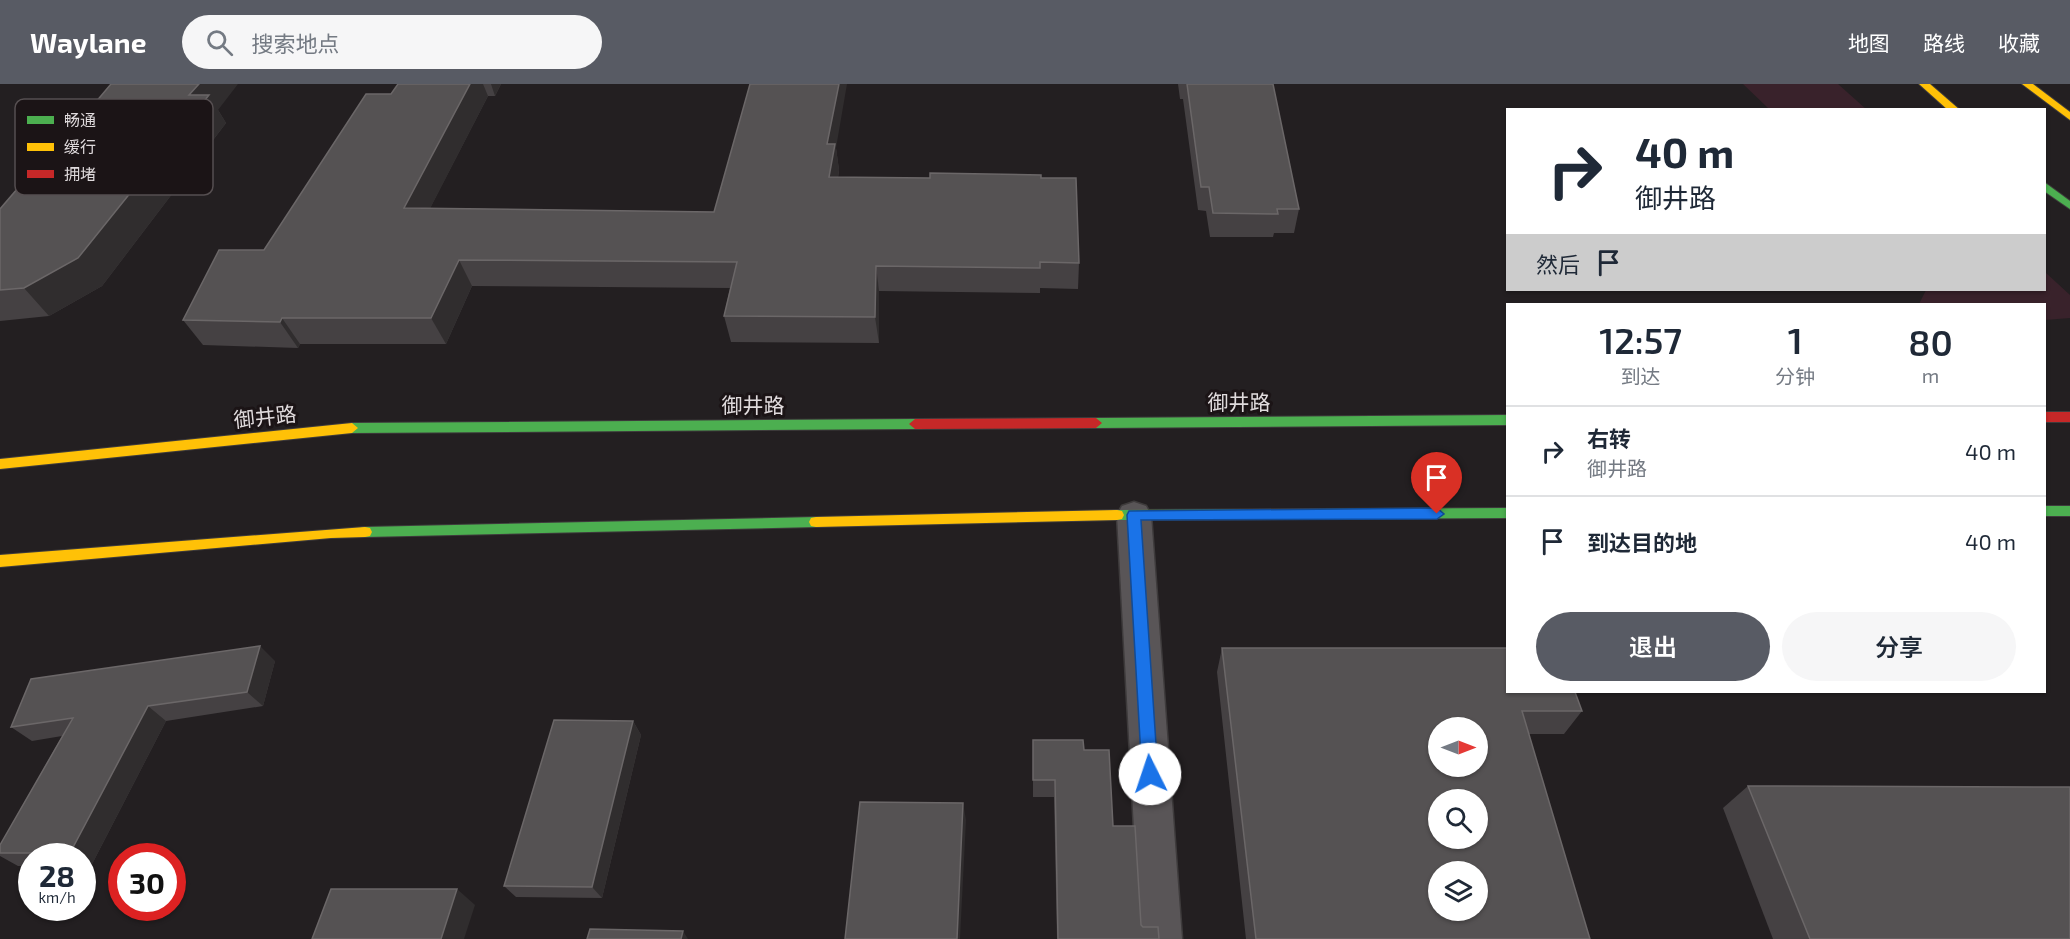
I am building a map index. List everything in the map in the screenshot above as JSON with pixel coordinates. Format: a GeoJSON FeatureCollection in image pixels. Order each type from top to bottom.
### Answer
{"type":"FeatureCollection","features":[{"type":"Feature","properties":{"kind":"street"},"geometry":{"type":"LineString","coordinates":[[1924,84],[1952,108]]}},
{"type":"Feature","properties":{"kind":"street"},"geometry":{"type":"LineString","coordinates":[[2027,84],[2070,117]]}},
{"type":"Feature","properties":{"kind":"street"},"geometry":{"type":"LineString","coordinates":[[2046,186],[2070,206]]}},
{"type":"Feature","properties":{"kind":"street"},"geometry":{"type":"LineString","coordinates":[[2046,417],[2070,417]]}},
{"type":"Feature","properties":{"kind":"street","name":"御井路"},"geometry":{"type":"LineString","coordinates":[[0,464],[362,427],[1506,420]]}},
{"type":"Feature","properties":{"kind":"street"},"geometry":{"type":"LineString","coordinates":[[2046,511],[2070,511]]}},
{"type":"Feature","properties":{"kind":"street"},"geometry":{"type":"LineString","coordinates":[[0,561],[331,533],[1134,515],[1506,513]]}},
{"type":"Feature","properties":{"kind":"street"},"geometry":{"type":"LineString","coordinates":[[1134,515],[1161,939]]}},
{"type":"Feature","properties":{"kind":"shaded area"},"geometry":{"type":"Polygon","coordinates":[[[1743,84],[1838,84],[1865,108],[1768,108],[1743,84]]]}},
{"type":"Feature","properties":{"kind":"shaded area"},"geometry":{"type":"Polygon","coordinates":[[[2046,273],[2070,295],[2070,318],[2046,320],[2046,303],[1920,303],[1926,291],[2046,291],[2046,273]]]}},
{"type":"Feature","properties":{"kind":"building"},"geometry":{"type":"Polygon","coordinates":[[[111,84],[199,84],[189,95],[209,95],[206,99],[98,99],[111,84]]]}},
{"type":"Feature","properties":{"kind":"building"},"geometry":{"type":"Polygon","coordinates":[[[398,84],[470,84],[404,208],[714,212],[750,84],[839,84],[827,144],[835,144],[829,177],[930,178],[930,173],[1041,175],[1041,178],[1076,178],[1079,263],[1040,262],[1040,268],[876,266],[875,317],[724,316],[737,262],[459,260],[431,318],[282,318],[280,322],[183,320],[219,250],[264,250],[366,94],[391,94],[398,84]]]}},
{"type":"Feature","properties":{"kind":"building"},"geometry":{"type":"Polygon","coordinates":[[[1187,84],[1273,84],[1299,209],[1277,209],[1278,214],[1213,213],[1209,187],[1201,187],[1187,84]]]}},
{"type":"Feature","properties":{"kind":"building"},"geometry":{"type":"Polygon","coordinates":[[[15,192],[15,195],[129,195],[78,258],[24,288],[0,290],[0,209],[15,192]]]}},
{"type":"Feature","properties":{"kind":"building"},"geometry":{"type":"Polygon","coordinates":[[[260,646],[247,692],[148,706],[75,843],[18,843],[18,853],[0,853],[0,845],[73,718],[11,727],[31,679],[260,646]]]}},
{"type":"Feature","properties":{"kind":"building"},"geometry":{"type":"Polygon","coordinates":[[[1222,648],[1506,648],[1506,693],[1575,693],[1582,711],[1522,711],[1590,939],[1256,939],[1222,648]]]}},
{"type":"Feature","properties":{"kind":"building"},"geometry":{"type":"Polygon","coordinates":[[[554,720],[633,721],[592,887],[504,886],[554,720]]]}},
{"type":"Feature","properties":{"kind":"building"},"geometry":{"type":"Polygon","coordinates":[[[1033,740],[1083,740],[1084,750],[1109,750],[1113,826],[1135,826],[1141,925],[1158,927],[1159,939],[1058,939],[1055,780],[1033,780],[1033,740]]]}},
{"type":"Feature","properties":{"kind":"building"},"geometry":{"type":"Polygon","coordinates":[[[1748,786],[2070,787],[2070,939],[1810,939],[1748,786]]]}},
{"type":"Feature","properties":{"kind":"building"},"geometry":{"type":"Polygon","coordinates":[[[860,802],[963,803],[957,939],[845,939],[860,802]]]}},
{"type":"Feature","properties":{"kind":"building"},"geometry":{"type":"Polygon","coordinates":[[[331,889],[457,889],[441,939],[312,939],[331,889]]]}},
{"type":"Feature","properties":{"kind":"building"},"geometry":{"type":"Polygon","coordinates":[[[590,929],[683,931],[681,939],[587,939],[590,929]]]}},
{"type":"Feature","properties":{"kind":"traffic: fast"},"geometry":{"type":"LineString","coordinates":[[2046,187],[2070,206]]}},
{"type":"Feature","properties":{"kind":"traffic: fast"},"geometry":{"type":"LineString","coordinates":[[1096,423],[1506,420]]}},
{"type":"Feature","properties":{"kind":"traffic: fast"},"geometry":{"type":"LineString","coordinates":[[352,428],[915,424]]}},
{"type":"Feature","properties":{"kind":"traffic: fast"},"geometry":{"type":"LineString","coordinates":[[2046,511],[2070,511]]}},
{"type":"Feature","properties":{"kind":"traffic: fast"},"geometry":{"type":"LineString","coordinates":[[1117,515],[1506,513]]}},
{"type":"Feature","properties":{"kind":"traffic: fast"},"geometry":{"type":"LineString","coordinates":[[365,532],[816,522]]}},
{"type":"Feature","properties":{"kind":"traffic: slow"},"geometry":{"type":"LineString","coordinates":[[1924,84],[1953,108]]}},
{"type":"Feature","properties":{"kind":"traffic: slow"},"geometry":{"type":"LineString","coordinates":[[2027,84],[2070,117]]}},
{"type":"Feature","properties":{"kind":"traffic: slow"},"geometry":{"type":"LineString","coordinates":[[0,464],[352,428]]}},
{"type":"Feature","properties":{"kind":"traffic: slow"},"geometry":{"type":"LineString","coordinates":[[816,522],[1117,515]]}},
{"type":"Feature","properties":{"kind":"traffic: slow"},"geometry":{"type":"LineString","coordinates":[[0,561],[365,532]]}},
{"type":"Feature","properties":{"kind":"traffic: jam"},"geometry":{"type":"LineString","coordinates":[[2046,417],[2070,417]]}},
{"type":"Feature","properties":{"kind":"traffic: jam"},"geometry":{"type":"LineString","coordinates":[[915,424],[1096,423]]}},
{"type":"Feature","properties":{"kind":"route"},"geometry":{"type":"LineString","coordinates":[[1150,774],[1134,515],[1437,514]]}}]}
